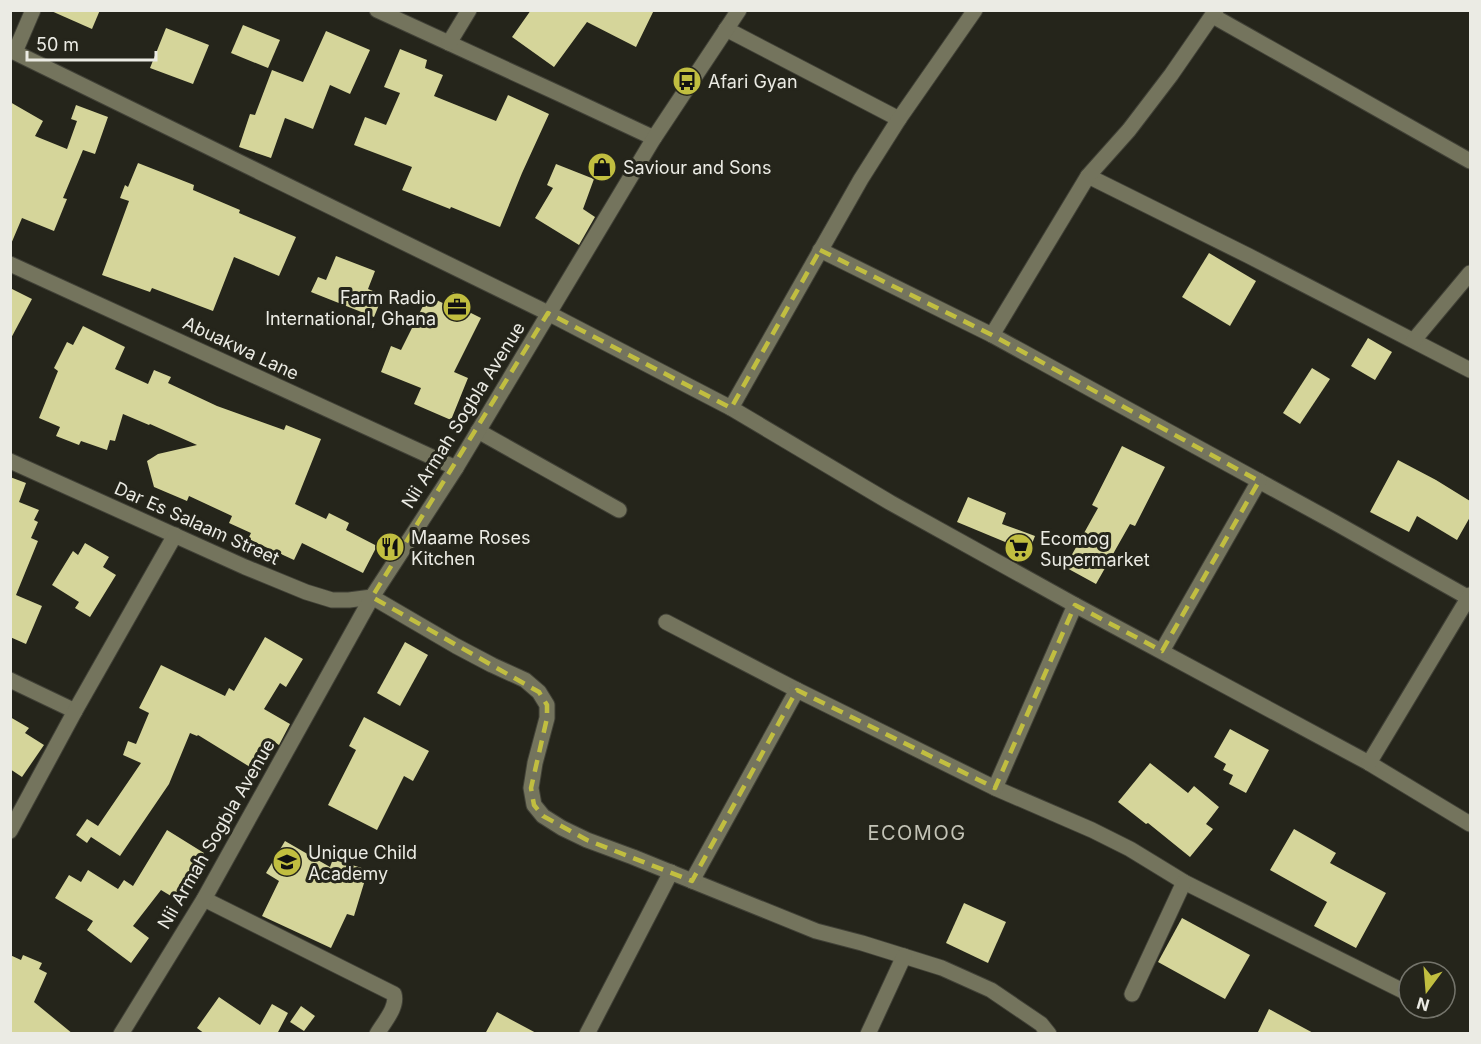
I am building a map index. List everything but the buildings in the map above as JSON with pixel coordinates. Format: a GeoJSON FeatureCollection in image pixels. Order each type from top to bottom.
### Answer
{"type":"FeatureCollection","features":[{"type":"Feature","properties":{"kind":"street"},"geometry":{"type":"LineString","coordinates":[[33,10],[13,51],[548,313],[731,408],[891,503],[1369,763],[1470,824]]}},
{"type":"Feature","properties":{"kind":"street"},"geometry":{"type":"LineString","coordinates":[[377,10],[654,138]]}},
{"type":"Feature","properties":{"kind":"street"},"geometry":{"type":"LineString","coordinates":[[449,44],[469,10]]}},
{"type":"Feature","properties":{"kind":"street","name":"Nii Armah Sogbla Avenue"},"geometry":{"type":"LineString","coordinates":[[121,1034],[204,898],[372,597],[456,468],[654,138],[739,10]]}},
{"type":"Feature","properties":{"kind":"street"},"geometry":{"type":"LineString","coordinates":[[731,408],[861,179],[899,119],[975,10]]}},
{"type":"Feature","properties":{"kind":"street"},"geometry":{"type":"LineString","coordinates":[[992,335],[1088,176],[1129,130],[1172,75],[1214,13],[1470,161]]}},
{"type":"Feature","properties":{"kind":"street"},"geometry":{"type":"LineString","coordinates":[[726,29],[899,119]]}},
{"type":"Feature","properties":{"kind":"street"},"geometry":{"type":"LineString","coordinates":[[1088,176],[1470,370]]}},
{"type":"Feature","properties":{"kind":"street"},"geometry":{"type":"LineString","coordinates":[[820,250],[992,335],[1470,597],[1369,763]]}},
{"type":"Feature","properties":{"kind":"street","name":"Abuakwa Lane"},"geometry":{"type":"LineString","coordinates":[[10,264],[456,468]]}},
{"type":"Feature","properties":{"kind":"street"},"geometry":{"type":"LineString","coordinates":[[1414,340],[1470,273]]}},
{"type":"Feature","properties":{"kind":"street"},"geometry":{"type":"LineString","coordinates":[[478,431],[619,510]]}},
{"type":"Feature","properties":{"kind":"street","name":"Dar Es Salaam Street"},"geometry":{"type":"LineString","coordinates":[[10,461],[245,567],[306,592],[332,600],[372,597]]}},
{"type":"Feature","properties":{"kind":"street"},"geometry":{"type":"LineString","coordinates":[[1162,651],[1259,481]]}},
{"type":"Feature","properties":{"kind":"street"},"geometry":{"type":"LineString","coordinates":[[10,831],[175,535]]}},
{"type":"Feature","properties":{"kind":"street"},"geometry":{"type":"LineString","coordinates":[[372,597],[492,665],[525,680],[539,692],[547,705],[547,718],[531,788],[534,805],[543,816],[570,832],[816,931],[942,968],[991,990],[1041,1024],[1049,1034]]}},
{"type":"Feature","properties":{"kind":"street"},"geometry":{"type":"LineString","coordinates":[[995,788],[1075,605]]}},
{"type":"Feature","properties":{"kind":"street"},"geometry":{"type":"LineString","coordinates":[[666,622],[995,788],[1130,849],[1184,882],[1397,988]]}},
{"type":"Feature","properties":{"kind":"street"},"geometry":{"type":"LineString","coordinates":[[10,680],[75,711]]}},
{"type":"Feature","properties":{"kind":"street"},"geometry":{"type":"LineString","coordinates":[[692,881],[797,690]]}},
{"type":"Feature","properties":{"kind":"street"},"geometry":{"type":"LineString","coordinates":[[587,1034],[670,872]]}},
{"type":"Feature","properties":{"kind":"street"},"geometry":{"type":"LineString","coordinates":[[1132,994],[1184,882]]}},
{"type":"Feature","properties":{"kind":"street"},"geometry":{"type":"LineString","coordinates":[[204,898],[394,994],[396,1001],[394,1006],[377,1034]]}},
{"type":"Feature","properties":{"kind":"street"},"geometry":{"type":"LineString","coordinates":[[868,1034],[904,956]]}},
{"type":"Feature","properties":{"kind":"highlighted area"},"geometry":{"type":"Polygon","coordinates":[[[820,250],[992,335],[1259,481],[1162,651],[1075,605],[995,788],[797,690],[692,881],[587,840],[543,816],[534,805],[531,788],[547,718],[547,705],[539,692],[372,597],[548,313],[731,408],[820,250]]]}},
{"type":"Feature","properties":{"kind":"place","name":"Afari Gyan"},"geometry":{"type":"Point","coordinates":[687,81]}},
{"type":"Feature","properties":{"kind":"place","name":"Saviour and Sons"},"geometry":{"type":"Point","coordinates":[602,167]}},
{"type":"Feature","properties":{"kind":"place","name":"Farm Radio International, Ghana"},"geometry":{"type":"Point","coordinates":[457,307]}},
{"type":"Feature","properties":{"kind":"place","name":"Maame Roses Kitchen"},"geometry":{"type":"Point","coordinates":[390,547]}},
{"type":"Feature","properties":{"kind":"place","name":"Ecomog Supermarket"},"geometry":{"type":"Point","coordinates":[1019,548]}},
{"type":"Feature","properties":{"kind":"place","name":"Unique Child Academy"},"geometry":{"type":"Point","coordinates":[287,862]}},
{"type":"Feature","properties":{"kind":"district","name":"ECOMOG"},"geometry":{"type":"Point","coordinates":[917,833]}}]}
